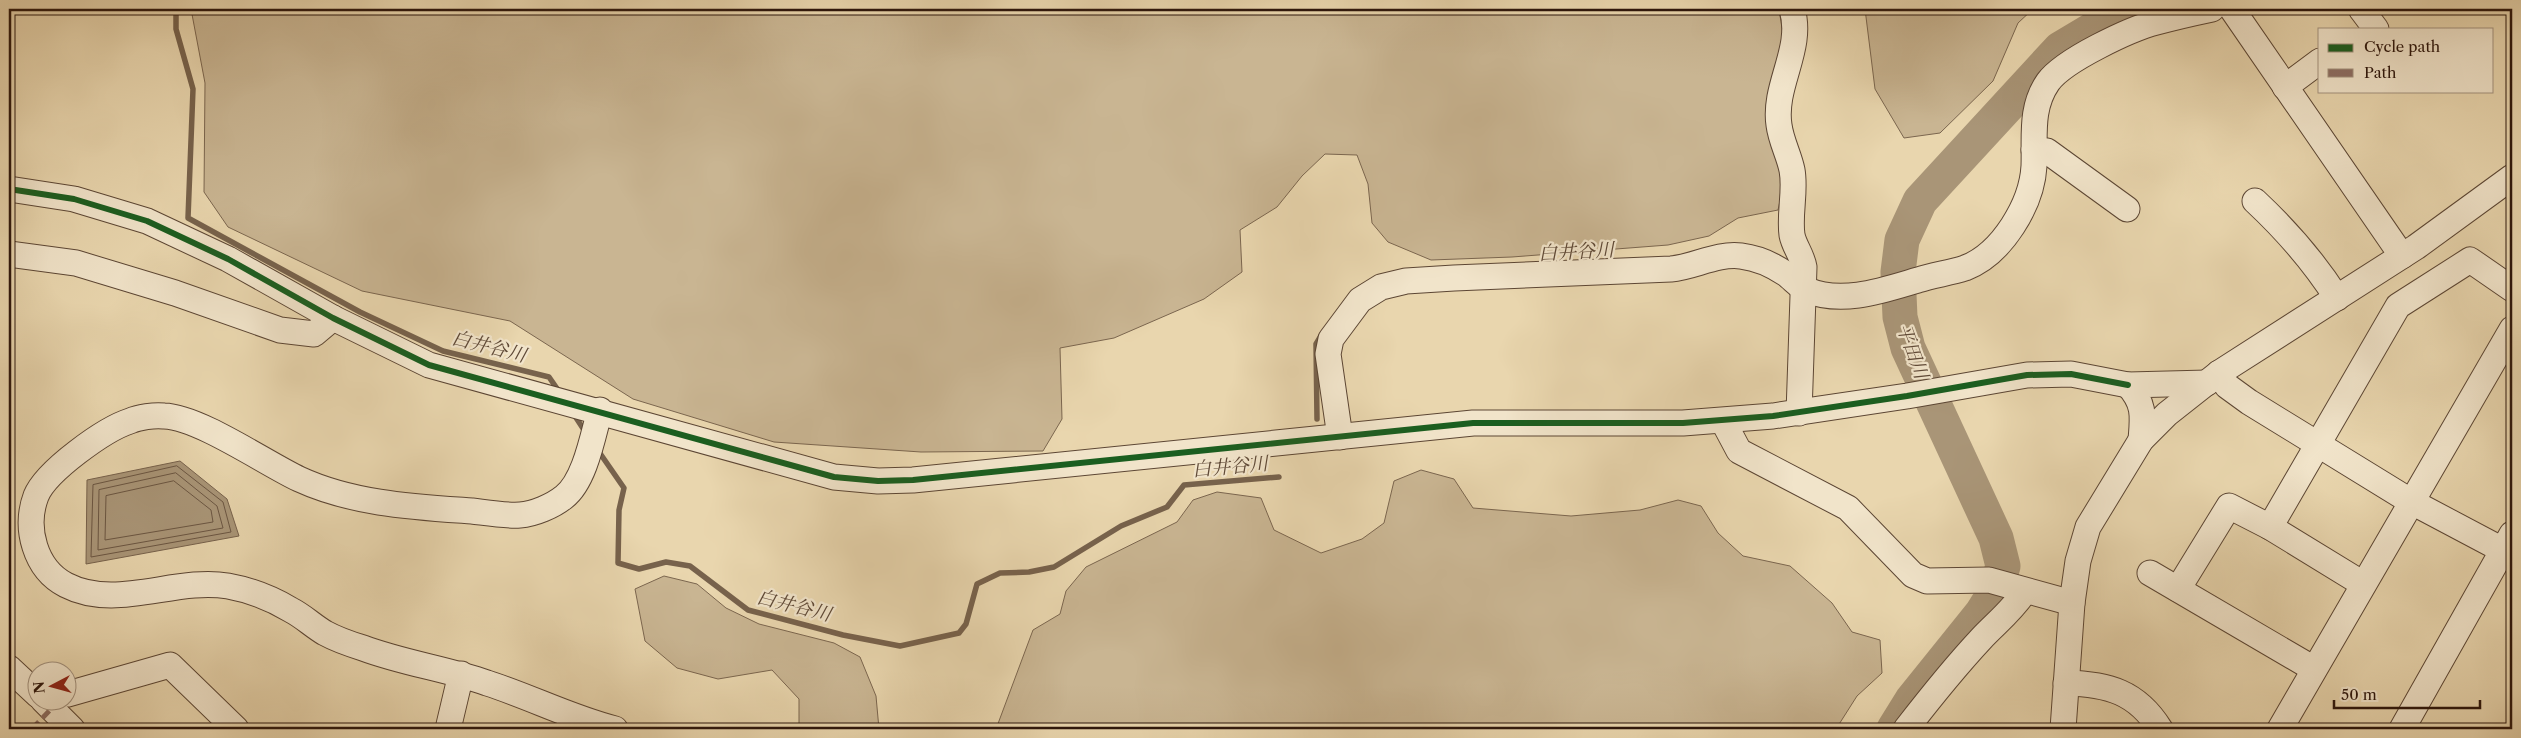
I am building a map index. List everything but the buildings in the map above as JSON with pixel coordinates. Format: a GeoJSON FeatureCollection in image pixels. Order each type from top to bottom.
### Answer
{"type":"FeatureCollection","features":[{"type":"Feature","properties":{"kind":"street"},"geometry":{"type":"LineString","coordinates":[[1792,9],[1796,21],[1795,42],[1779,103],[1778,125],[1792,170],[1792,236],[1802,258],[1804,289],[1799,413]]}},
{"type":"Feature","properties":{"kind":"street"},"geometry":{"type":"LineString","coordinates":[[1340,437],[1328,354],[1331,338],[1360,300],[1381,287],[1406,281],[1454,278],[1671,269],[1688,267],[1729,255],[1742,256],[1770,264],[1804,289],[1834,297],[1880,290],[1966,268],[1986,257],[2002,242],[2019,214],[2030,187],[2034,168],[2034,115],[2039,97],[2050,80],[2076,59],[2154,22],[2212,9]]}},
{"type":"Feature","properties":{"kind":"street"},"geometry":{"type":"LineString","coordinates":[[2232,9],[2402,256]]}},
{"type":"Feature","properties":{"kind":"street"},"geometry":{"type":"LineString","coordinates":[[2361,9],[2375,28]]}},
{"type":"Feature","properties":{"kind":"street"},"geometry":{"type":"LineString","coordinates":[[2285,87],[2318,62]]}},
{"type":"Feature","properties":{"kind":"street"},"geometry":{"type":"LineString","coordinates":[[2034,150],[2047,151],[2127,209]]}},
{"type":"Feature","properties":{"kind":"street"},"geometry":{"type":"LineString","coordinates":[[2063,729],[2072,603],[2078,561],[2088,527],[2141,440],[2167,414],[2213,378],[2402,256],[2512,177]]}},
{"type":"Feature","properties":{"kind":"street"},"geometry":{"type":"LineString","coordinates":[[13,189],[74,199],[147,221],[228,259],[333,318],[429,364],[600,410],[793,467],[834,477],[878,481],[913,480],[1094,464],[1473,424],[1604,424],[1722,421],[1799,413],[2027,375],[2071,374],[2128,385],[2213,378],[2410,502],[2509,547],[2402,729]]}},
{"type":"Feature","properties":{"kind":"street"},"geometry":{"type":"LineString","coordinates":[[2255,201],[2284,228],[2326,281],[2336,298]]}},
{"type":"Feature","properties":{"kind":"street"},"geometry":{"type":"LineString","coordinates":[[9,254],[76,263],[175,293],[280,330],[314,334],[333,318]]}},
{"type":"Feature","properties":{"kind":"street"},"geometry":{"type":"LineString","coordinates":[[2270,527],[2398,306],[2470,260],[2512,289]]}},
{"type":"Feature","properties":{"kind":"street"},"geometry":{"type":"LineString","coordinates":[[2280,729],[2512,329]]}},
{"type":"Feature","properties":{"kind":"street"},"geometry":{"type":"LineString","coordinates":[[2128,385],[2138,397],[2143,413],[2141,440]]}},
{"type":"Feature","properties":{"kind":"street"},"geometry":{"type":"LineString","coordinates":[[600,410],[582,471],[566,496],[546,507],[521,515],[414,507],[361,499],[302,481],[202,427],[166,416],[132,420],[102,435],[60,466],[37,495],[31,524],[34,545],[44,566],[64,584],[89,593],[120,594],[195,585],[233,587],[258,593],[290,609],[325,632],[365,649],[461,674],[588,721],[615,729]]}},
{"type":"Feature","properties":{"kind":"street"},"geometry":{"type":"LineString","coordinates":[[1722,421],[1739,451],[1848,508],[1913,576],[1927,581],[2007,585],[2072,603]]}},
{"type":"Feature","properties":{"kind":"street"},"geometry":{"type":"LineString","coordinates":[[2178,589],[2229,506],[2270,527],[2363,584]]}},
{"type":"Feature","properties":{"kind":"street"},"geometry":{"type":"LineString","coordinates":[[2150,573],[2314,669]]}},
{"type":"Feature","properties":{"kind":"street"},"geometry":{"type":"LineString","coordinates":[[1906,729],[1944,680],[1983,637],[2014,608],[2007,585]]}},
{"type":"Feature","properties":{"kind":"street"},"geometry":{"type":"LineString","coordinates":[[78,692],[170,665],[236,729]]}},
{"type":"Feature","properties":{"kind":"street"},"geometry":{"type":"LineString","coordinates":[[9,668],[28,682]]}},
{"type":"Feature","properties":{"kind":"street"},"geometry":{"type":"LineString","coordinates":[[448,729],[461,674]]}},
{"type":"Feature","properties":{"kind":"street"},"geometry":{"type":"LineString","coordinates":[[2066,683],[2094,684],[2121,692],[2141,705],[2160,729]]}},
{"type":"Feature","properties":{"kind":"street"},"geometry":{"type":"LineString","coordinates":[[59,710],[72,729]]}},
{"type":"Feature","properties":{"kind":"shaded area"},"geometry":{"type":"Polygon","coordinates":[[[191,9],[1779,9],[1783,35],[1783,187],[1778,210],[1738,218],[1709,236],[1668,245],[1512,257],[1431,260],[1388,242],[1372,223],[1368,184],[1357,155],[1325,154],[1302,176],[1277,207],[1240,230],[1242,272],[1204,299],[1114,338],[1060,348],[1062,419],[1043,451],[921,452],[774,442],[633,399],[510,321],[362,291],[228,227],[204,192],[205,83],[191,9]]]}},
{"type":"Feature","properties":{"kind":"shaded area"},"geometry":{"type":"Polygon","coordinates":[[[1865,9],[2033,9],[2018,23],[1993,81],[1940,133],[1904,138],[1875,89],[1865,9]]]}},
{"type":"Feature","properties":{"kind":"shaded area"},"geometry":{"type":"Polygon","coordinates":[[[1421,470],[1454,479],[1473,508],[1571,516],[1640,510],[1678,500],[1701,506],[1718,533],[1743,556],[1790,566],[1832,603],[1852,632],[1880,640],[1882,673],[1857,696],[1836,729],[996,729],[1033,630],[1060,614],[1066,591],[1086,567],[1177,522],[1193,500],[1217,492],[1261,498],[1274,530],[1321,553],[1362,539],[1384,523],[1394,481],[1421,470]]]}},
{"type":"Feature","properties":{"kind":"shaded area"},"geometry":{"type":"Polygon","coordinates":[[[664,576],[697,584],[726,608],[759,624],[834,643],[860,657],[876,696],[879,729],[799,729],[799,699],[772,670],[718,679],[677,668],[645,641],[635,589],[664,576]]]}},
{"type":"Feature","properties":{"kind":"water"},"geometry":{"type":"Polygon","coordinates":[[[180,461],[227,499],[239,536],[86,564],[87,480],[180,461]]]}},
{"type":"Feature","properties":{"kind":"waterway","name":"白井谷川"},"geometry":{"type":"LineString","coordinates":[[176,9],[176,29],[193,89],[188,218],[360,312],[443,351],[549,377],[560,393]]}},
{"type":"Feature","properties":{"kind":"waterway","name":"平田川"},"geometry":{"type":"LineString","coordinates":[[1894,729],[1912,700],[1982,613],[1995,592],[2003,566],[1996,538],[1908,348],[1900,317],[1898,272],[1902,240],[1920,201],[2060,49],[2107,21],[2150,9]]}},
{"type":"Feature","properties":{"kind":"waterway","name":"白井谷川"},"geometry":{"type":"LineString","coordinates":[[1317,419],[1316,344],[1322,334]]}},
{"type":"Feature","properties":{"kind":"waterway","name":"白井谷川"},"geometry":{"type":"LineString","coordinates":[[573,413],[586,433]]}},
{"type":"Feature","properties":{"kind":"waterway","name":"白井谷川"},"geometry":{"type":"LineString","coordinates":[[597,449],[624,488],[619,510],[618,563],[639,569],[666,562],[690,566],[748,610],[843,635],[900,646],[959,633],[966,624],[977,584],[1000,573],[1029,572],[1054,567],[1121,526],[1167,507],[1184,485],[1279,477]]}},
{"type":"Feature","properties":{"kind":"marked path"},"geometry":{"type":"LineString","coordinates":[[32,729],[50,710]]}},
{"type":"Feature","properties":{"kind":"cycle path"},"geometry":{"type":"LineString","coordinates":[[9,189],[74,199],[147,221],[228,259],[333,318],[429,365],[834,477],[878,481],[913,480],[1473,423],[1683,423],[1773,416],[1907,396],[2027,375],[2071,374],[2128,385]]}}]}
